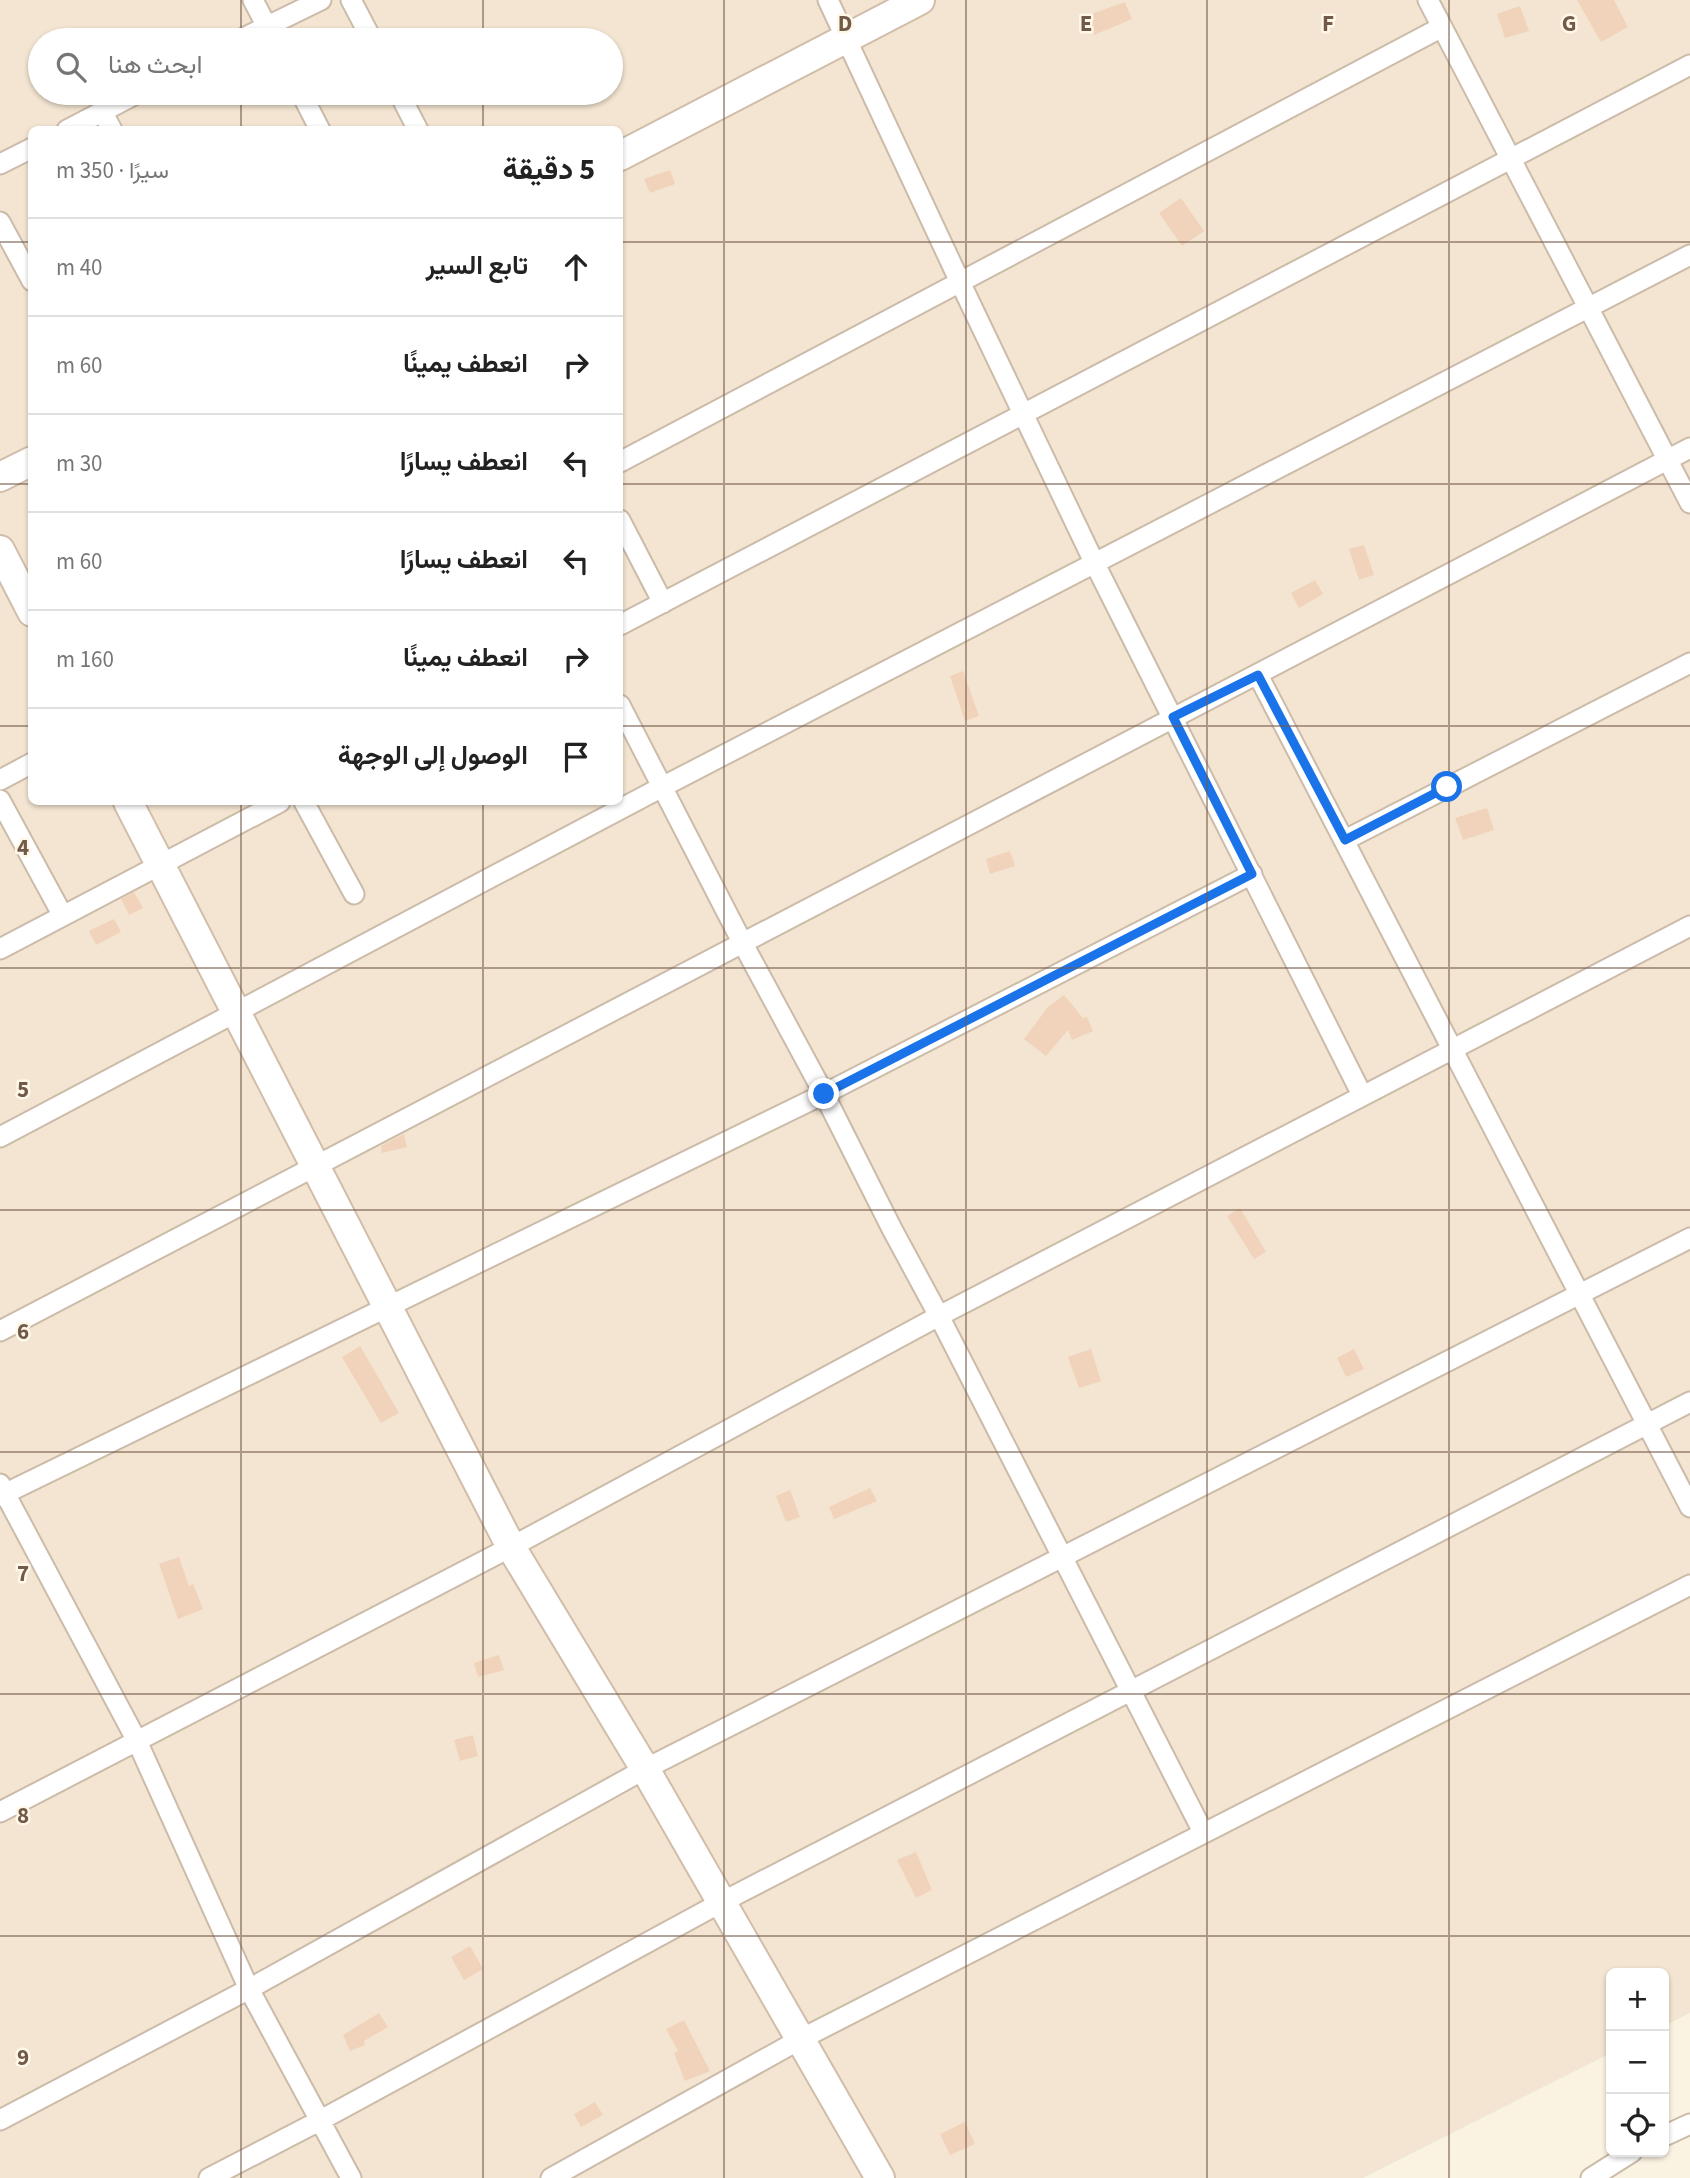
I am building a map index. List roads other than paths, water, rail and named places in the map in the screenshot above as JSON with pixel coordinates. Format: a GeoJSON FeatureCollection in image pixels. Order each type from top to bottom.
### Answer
{"type":"FeatureCollection","features":[{"type":"Feature","properties":{"kind":"street"},"geometry":{"type":"LineString","coordinates":[[253,0],[267,28]]}},
{"type":"Feature","properties":{"kind":"street"},"geometry":{"type":"LineString","coordinates":[[278,28],[321,0]]}},
{"type":"Feature","properties":{"kind":"street"},"geometry":{"type":"LineString","coordinates":[[351,0],[366,28]]}},
{"type":"Feature","properties":{"kind":"street"},"geometry":{"type":"LineString","coordinates":[[828,0],[1094,562],[1362,1095]]}},
{"type":"Feature","properties":{"kind":"street"},"geometry":{"type":"LineString","coordinates":[[623,154],[920,0]]}},
{"type":"Feature","properties":{"kind":"street"},"geometry":{"type":"LineString","coordinates":[[1428,0],[1690,503]]}},
{"type":"Feature","properties":{"kind":"street"},"geometry":{"type":"LineString","coordinates":[[623,460],[1442,27]]}},
{"type":"Feature","properties":{"kind":"street"},"geometry":{"type":"LineString","coordinates":[[623,623],[1690,65]]}},
{"type":"Feature","properties":{"kind":"street"},"geometry":{"type":"LineString","coordinates":[[75,126],[115,105]]}},
{"type":"Feature","properties":{"kind":"street"},"geometry":{"type":"LineString","coordinates":[[307,105],[318,126]]}},
{"type":"Feature","properties":{"kind":"street"},"geometry":{"type":"LineString","coordinates":[[405,105],[416,126]]}},
{"type":"Feature","properties":{"kind":"street"},"geometry":{"type":"LineString","coordinates":[[103,111],[110,126]]}},
{"type":"Feature","properties":{"kind":"street"},"geometry":{"type":"LineString","coordinates":[[0,164],[28,150]]}},
{"type":"Feature","properties":{"kind":"street"},"geometry":{"type":"LineString","coordinates":[[0,222],[28,274]]}},
{"type":"Feature","properties":{"kind":"street"},"geometry":{"type":"LineString","coordinates":[[0,1137],[662,787],[1690,255]]}},
{"type":"Feature","properties":{"kind":"street"},"geometry":{"type":"LineString","coordinates":[[0,1331],[1690,448]]}},
{"type":"Feature","properties":{"kind":"street"},"geometry":{"type":"LineString","coordinates":[[0,477],[28,463]]}},
{"type":"Feature","properties":{"kind":"street"},"geometry":{"type":"LineString","coordinates":[[623,526],[663,603]]}},
{"type":"Feature","properties":{"kind":"street"},"geometry":{"type":"LineString","coordinates":[[0,550],[28,604]]}},
{"type":"Feature","properties":{"kind":"street"},"geometry":{"type":"LineString","coordinates":[[1345,840],[1690,663]]}},
{"type":"Feature","properties":{"kind":"street"},"geometry":{"type":"LineString","coordinates":[[1258,675],[1690,1507]]}},
{"type":"Feature","properties":{"kind":"street"},"geometry":{"type":"LineString","coordinates":[[623,711],[939,1316],[1203,1832]]}},
{"type":"Feature","properties":{"kind":"street"},"geometry":{"type":"LineString","coordinates":[[0,780],[28,765]]}},
{"type":"Feature","properties":{"kind":"street"},"geometry":{"type":"LineString","coordinates":[[0,800],[63,916]]}},
{"type":"Feature","properties":{"kind":"street"},"geometry":{"type":"LineString","coordinates":[[130,805],[511,1547],[645,1769],[880,2178]]}},
{"type":"Feature","properties":{"kind":"street"},"geometry":{"type":"LineString","coordinates":[[0,949],[274,805]]}},
{"type":"Feature","properties":{"kind":"street"},"geometry":{"type":"LineString","coordinates":[[306,805],[354,894]]}},
{"type":"Feature","properties":{"kind":"street"},"geometry":{"type":"LineString","coordinates":[[351,2178],[249,1989],[137,1741],[2,1491],[824,1094],[1252,874]]}},
{"type":"Feature","properties":{"kind":"street"},"geometry":{"type":"LineString","coordinates":[[0,1812],[511,1547],[939,1316],[1690,926]]}},
{"type":"Feature","properties":{"kind":"street"},"geometry":{"type":"LineString","coordinates":[[0,2120],[249,1989],[645,1769],[1690,1238]]}},
{"type":"Feature","properties":{"kind":"street"},"geometry":{"type":"LineString","coordinates":[[209,2178],[722,1902],[1690,1402]]}},
{"type":"Feature","properties":{"kind":"street"},"geometry":{"type":"LineString","coordinates":[[551,2178],[799,2040],[1690,1585]]}},
{"type":"Feature","properties":{"kind":"street"},"geometry":{"type":"LineString","coordinates":[[1669,2134],[1690,2124]]}},
{"type":"Feature","properties":{"kind":"street"},"geometry":{"type":"LineString","coordinates":[[1591,2178],[1624,2157]]}}]}
